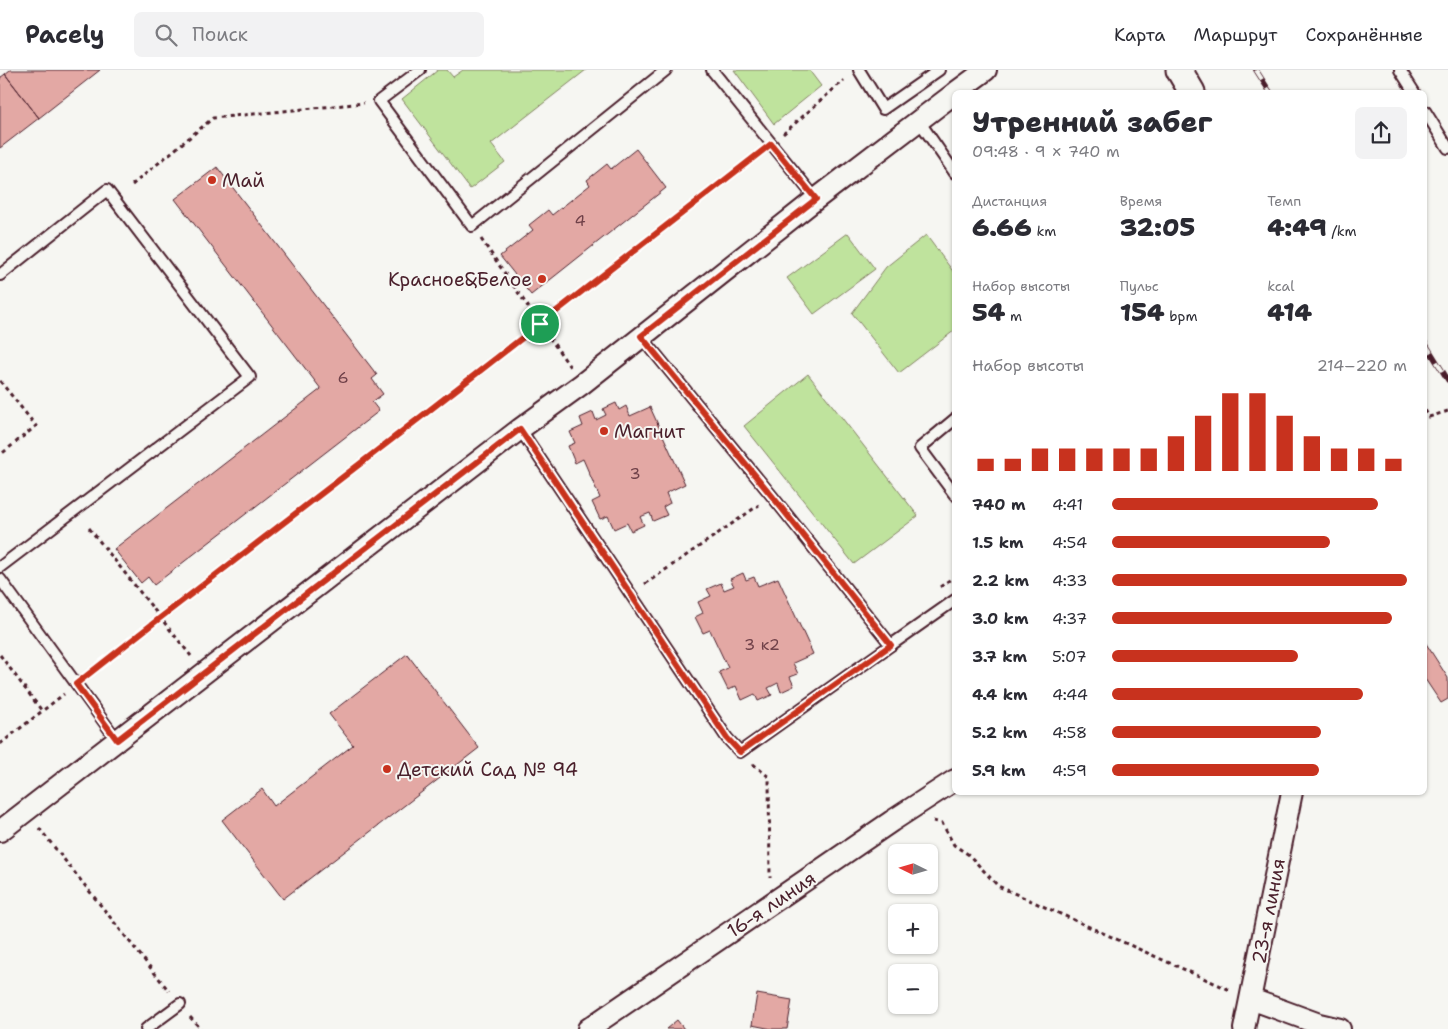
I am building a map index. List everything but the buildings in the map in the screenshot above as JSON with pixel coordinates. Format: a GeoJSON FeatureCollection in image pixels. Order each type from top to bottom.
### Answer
{"type":"FeatureCollection","features":[{"type":"Feature","properties":{"kind":"street"},"geometry":{"type":"LineString","coordinates":[[960,90],[986,70]]}},
{"type":"Feature","properties":{"kind":"street"},"geometry":{"type":"LineString","coordinates":[[1179,70],[1191,90]]}},
{"type":"Feature","properties":{"kind":"street"},"geometry":{"type":"LineString","coordinates":[[0,831],[520,429],[582,384],[816,199],[952,96]]}},
{"type":"Feature","properties":{"kind":"street","name":"16-я линия"},"geometry":{"type":"LineString","coordinates":[[588,1029],[952,782]]}},
{"type":"Feature","properties":{"kind":"street","name":"23-я линия"},"geometry":{"type":"LineString","coordinates":[[1244,1029],[1291,795]]}},
{"type":"Feature","properties":{"kind":"street"},"geometry":{"type":"LineString","coordinates":[[1251,999],[1319,1024],[1340,1029]]}},
{"type":"Feature","properties":{"kind":"lane"},"geometry":{"type":"LineString","coordinates":[[420,70],[379,101],[472,226],[666,70]]}},
{"type":"Feature","properties":{"kind":"lane"},"geometry":{"type":"LineString","coordinates":[[712,70],[816,199]]}},
{"type":"Feature","properties":{"kind":"lane"},"geometry":{"type":"LineString","coordinates":[[858,70],[882,109],[938,70]]}},
{"type":"Feature","properties":{"kind":"lane"},"geometry":{"type":"LineString","coordinates":[[1400,70],[1413,90]]}},
{"type":"Feature","properties":{"kind":"lane"},"geometry":{"type":"LineString","coordinates":[[1427,114],[1448,148]]}},
{"type":"Feature","properties":{"kind":"lane"},"geometry":{"type":"LineString","coordinates":[[919,121],[952,169]]}},
{"type":"Feature","properties":{"kind":"lane"},"geometry":{"type":"LineString","coordinates":[[0,275],[107,190],[250,377],[0,567]]}},
{"type":"Feature","properties":{"kind":"lane"},"geometry":{"type":"LineString","coordinates":[[641,336],[891,645]]}},
{"type":"Feature","properties":{"kind":"lane"},"geometry":{"type":"LineString","coordinates":[[952,421],[920,448],[952,491]]}},
{"type":"Feature","properties":{"kind":"lane"},"geometry":{"type":"LineString","coordinates":[[520,429],[727,738],[740,752],[952,602]]}},
{"type":"Feature","properties":{"kind":"lane"},"geometry":{"type":"LineString","coordinates":[[0,579],[117,740]]}},
{"type":"Feature","properties":{"kind":"lane"},"geometry":{"type":"LineString","coordinates":[[146,1029],[180,1004]]}},
{"type":"Feature","properties":{"kind":"path"},"geometry":{"type":"LineString","coordinates":[[0,744],[771,144],[849,76]]}},
{"type":"Feature","properties":{"kind":"path"},"geometry":{"type":"LineString","coordinates":[[132,185],[213,118],[379,101]]}},
{"type":"Feature","properties":{"kind":"path"},"geometry":{"type":"LineString","coordinates":[[472,226],[582,384]]}},
{"type":"Feature","properties":{"kind":"path"},"geometry":{"type":"LineString","coordinates":[[0,381],[36,426],[0,455]]}},
{"type":"Feature","properties":{"kind":"path"},"geometry":{"type":"LineString","coordinates":[[1427,413],[1430,417],[1448,411]]}},
{"type":"Feature","properties":{"kind":"path"},"geometry":{"type":"LineString","coordinates":[[631,593],[772,496]]}},
{"type":"Feature","properties":{"kind":"path"},"geometry":{"type":"LineString","coordinates":[[89,528],[204,672]]}},
{"type":"Feature","properties":{"kind":"path"},"geometry":{"type":"LineString","coordinates":[[0,655],[42,711]]}},
{"type":"Feature","properties":{"kind":"path"},"geometry":{"type":"LineString","coordinates":[[740,752],[769,777],[770,904]]}},
{"type":"Feature","properties":{"kind":"path"},"geometry":{"type":"LineString","coordinates":[[26,812],[200,1029]]}},
{"type":"Feature","properties":{"kind":"path"},"geometry":{"type":"LineString","coordinates":[[892,821],[916,817],[942,823],[954,844],[968,855],[998,886],[1251,999]]}},
{"type":"Feature","properties":{"kind":"green space"},"geometry":{"type":"Polygon","coordinates":[[[438,70],[447,70],[453,77],[463,70],[586,70],[491,144],[505,162],[470,189],[402,99],[438,70]]]}},
{"type":"Feature","properties":{"kind":"green space"},"geometry":{"type":"Polygon","coordinates":[[[734,70],[809,70],[821,86],[774,124],[734,70]]]}},
{"type":"Feature","properties":{"kind":"green space"},"geometry":{"type":"Polygon","coordinates":[[[848,233],[875,269],[814,314],[787,278],[848,233]]]}},
{"type":"Feature","properties":{"kind":"green space"},"geometry":{"type":"Polygon","coordinates":[[[926,235],[952,270],[952,332],[899,373],[852,313],[886,267],[926,235]]]}},
{"type":"Feature","properties":{"kind":"green space"},"geometry":{"type":"Polygon","coordinates":[[[808,374],[918,516],[854,564],[744,426],[808,374]]]}},
{"type":"Feature","properties":{"kind":"railway"},"geometry":{"type":"LineString","coordinates":[[1256,70],[1269,90]]}},
{"type":"Feature","properties":{"kind":"railway"},"geometry":{"type":"LineString","coordinates":[[1427,346],[1448,380]]}},
{"type":"Feature","properties":{"kind":"place","name":"Май"},"geometry":{"type":"Point","coordinates":[212,180]}},
{"type":"Feature","properties":{"kind":"place","name":"Красное&Белое"},"geometry":{"type":"Point","coordinates":[542,279]}},
{"type":"Feature","properties":{"kind":"place","name":"Магнит"},"geometry":{"type":"Point","coordinates":[604,431]}},
{"type":"Feature","properties":{"kind":"place","name":"Детский Сад № 94"},"geometry":{"type":"Point","coordinates":[387,769]}},
{"type":"Feature","properties":{"kind":"route"},"geometry":{"type":"LineString","coordinates":[[771,144],[816,199],[641,336],[891,645],[740,752],[727,738],[520,429],[117,740],[76,684],[540,324],[771,144]]}}]}
